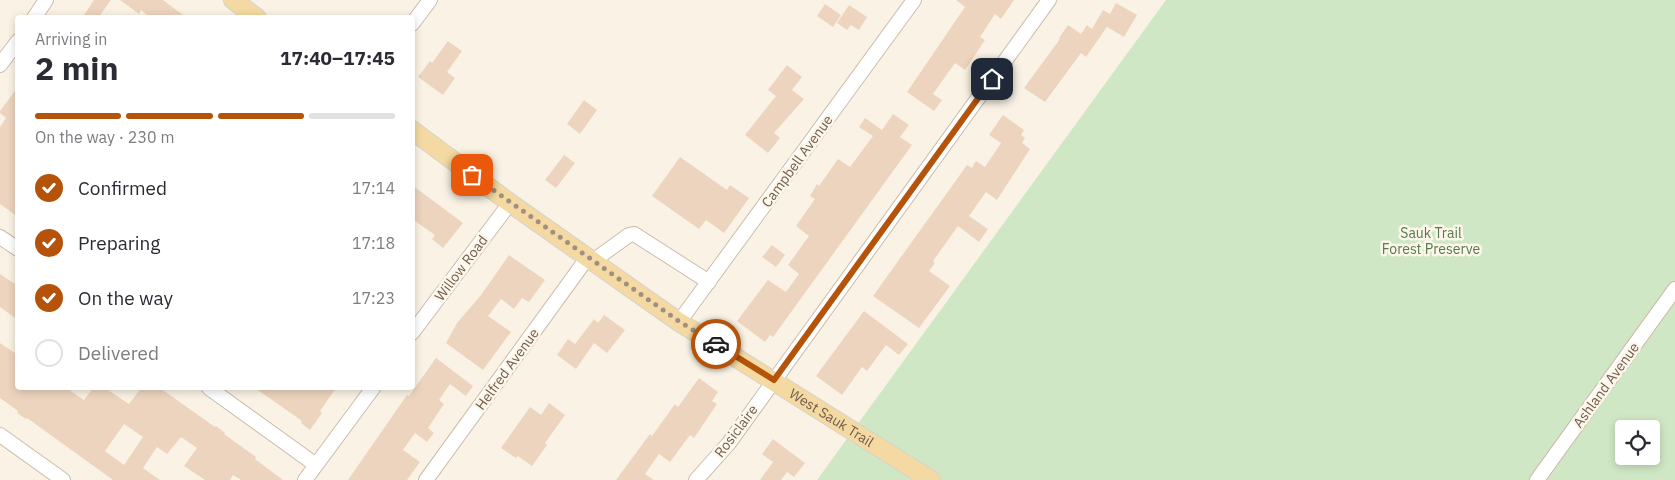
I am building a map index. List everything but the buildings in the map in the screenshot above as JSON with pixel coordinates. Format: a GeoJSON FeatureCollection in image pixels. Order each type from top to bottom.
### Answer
{"type":"FeatureCollection","features":[{"type":"Feature","properties":{"kind":"main road"},"geometry":{"type":"LineString","coordinates":[[233,0],[253,15]]}},
{"type":"Feature","properties":{"kind":"main road","name":"West Sauk Trail"},"geometry":{"type":"LineString","coordinates":[[415,132],[510,203],[680,322],[931,480]]}},
{"type":"Feature","properties":{"kind":"street"},"geometry":{"type":"LineString","coordinates":[[36,15],[46,0]]}},
{"type":"Feature","properties":{"kind":"street"},"geometry":{"type":"LineString","coordinates":[[415,20],[430,0]]}},
{"type":"Feature","properties":{"kind":"street","name":"Campbell Avenue"},"geometry":{"type":"LineString","coordinates":[[680,322],[914,0]]}},
{"type":"Feature","properties":{"kind":"street","name":"Rosiclaire"},"geometry":{"type":"LineString","coordinates":[[696,480],[729,443],[1049,0]]}},
{"type":"Feature","properties":{"kind":"street"},"geometry":{"type":"LineString","coordinates":[[0,65],[13,56]]}},
{"type":"Feature","properties":{"kind":"street","name":"Willow Road"},"geometry":{"type":"LineString","coordinates":[[415,329],[510,203]]}},
{"type":"Feature","properties":{"kind":"street","name":"Helfred Avenue"},"geometry":{"type":"LineString","coordinates":[[426,480],[591,259],[629,235],[634,234],[709,282]]}},
{"type":"Feature","properties":{"kind":"street"},"geometry":{"type":"LineString","coordinates":[[0,237],[15,248]]}},
{"type":"Feature","properties":{"kind":"street","name":"Ashland Avenue"},"geometry":{"type":"LineString","coordinates":[[1537,480],[1675,290]]}},
{"type":"Feature","properties":{"kind":"street"},"geometry":{"type":"LineString","coordinates":[[212,390],[316,465]]}},
{"type":"Feature","properties":{"kind":"street"},"geometry":{"type":"LineString","coordinates":[[305,480],[372,390]]}},
{"type":"Feature","properties":{"kind":"street"},"geometry":{"type":"LineString","coordinates":[[0,435],[63,480]]}},
{"type":"Feature","properties":{"kind":"green space","name":"Sauk Trail Forest Preserve"},"geometry":{"type":"Polygon","coordinates":[[[1166,0],[1675,0],[1675,480],[817,480],[1166,0]]]}},
{"type":"Feature","properties":{"kind":"way so far"},"geometry":{"type":"LineString","coordinates":[[472,175],[680,322],[716,344]]}},
{"type":"Feature","properties":{"kind":"route"},"geometry":{"type":"LineString","coordinates":[[716,344],[774,380],[992,79]]}}]}
